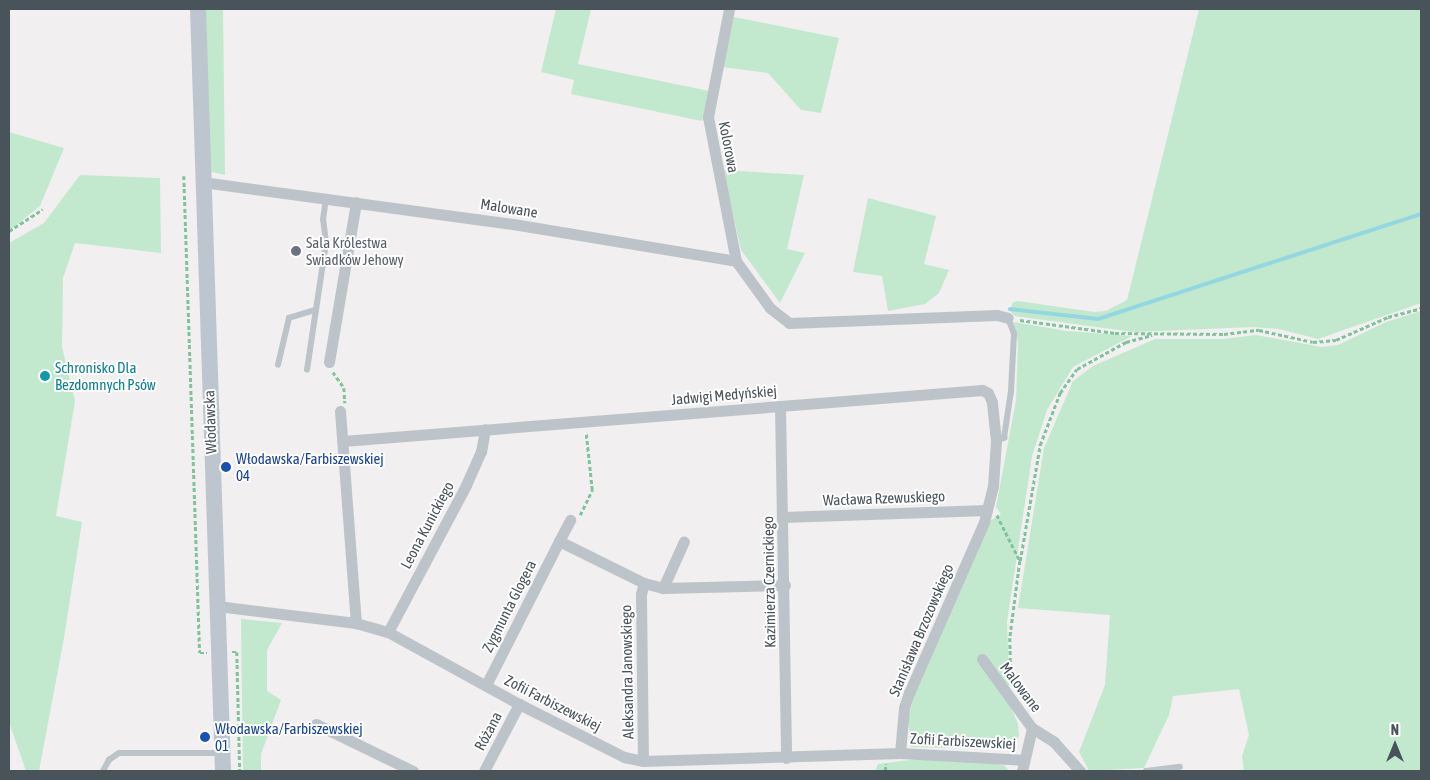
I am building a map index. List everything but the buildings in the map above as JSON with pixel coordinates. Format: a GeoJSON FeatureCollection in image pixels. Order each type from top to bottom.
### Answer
{"type":"FeatureCollection","features":[{"type":"Feature","properties":{"kind":"main road","name":"Włodawska"},"geometry":{"type":"LineString","coordinates":[[198,9],[202,182],[223,771]]}},
{"type":"Feature","properties":{"kind":"street","name":"Kolorowa"},"geometry":{"type":"LineString","coordinates":[[729,9],[708,117],[736,261]]}},
{"type":"Feature","properties":{"kind":"street","name":"Malowane"},"geometry":{"type":"LineString","coordinates":[[202,182],[356,202],[736,261]]}},
{"type":"Feature","properties":{"kind":"street"},"geometry":{"type":"LineString","coordinates":[[329,362],[356,202]]}},
{"type":"Feature","properties":{"kind":"street"},"geometry":{"type":"LineString","coordinates":[[736,261],[770,308],[782,319],[802,324],[988,315],[1008,318]]}},
{"type":"Feature","properties":{"kind":"street","name":"Jadwigi Medyńskiej"},"geometry":{"type":"LineString","coordinates":[[343,440],[982,390],[988,393],[992,402],[996,440],[987,510]]}},
{"type":"Feature","properties":{"kind":"street","name":"Kazimierza Czernickiego"},"geometry":{"type":"LineString","coordinates":[[780,406],[785,585],[786,758]]}},
{"type":"Feature","properties":{"kind":"street"},"geometry":{"type":"LineString","coordinates":[[343,412],[343,440],[356,623]]}},
{"type":"Feature","properties":{"kind":"street","name":"Leona Kunickiego"},"geometry":{"type":"LineString","coordinates":[[388,632],[466,485],[481,452],[485,429]]}},
{"type":"Feature","properties":{"kind":"street","name":"Wacława Rzewuskiego"},"geometry":{"type":"LineString","coordinates":[[783,517],[987,510]]}},
{"type":"Feature","properties":{"kind":"street","name":"Stanisława Brzozowskiego"},"geometry":{"type":"LineString","coordinates":[[900,753],[904,708],[909,693],[987,510]]}},
{"type":"Feature","properties":{"kind":"street","name":"Zygmunta Glogera"},"geometry":{"type":"LineString","coordinates":[[486,685],[560,541],[573,521]]}},
{"type":"Feature","properties":{"kind":"street"},"geometry":{"type":"LineString","coordinates":[[560,541],[644,583],[664,588],[785,585]]}},
{"type":"Feature","properties":{"kind":"street"},"geometry":{"type":"LineString","coordinates":[[664,588],[684,541]]}},
{"type":"Feature","properties":{"kind":"street","name":"Aleksandra Janowskiego"},"geometry":{"type":"LineString","coordinates":[[643,761],[641,594],[644,583]]}},
{"type":"Feature","properties":{"kind":"street","name":"Zofii Farbiszewskiej"},"geometry":{"type":"LineString","coordinates":[[217,606],[356,623],[388,632],[520,704],[624,756],[643,761],[723,766],[786,758],[900,753],[1023,765]]}},
{"type":"Feature","properties":{"kind":"street","name":"Malowane"},"geometry":{"type":"LineString","coordinates":[[982,659],[1032,728],[1054,742],[1080,771]]}},
{"type":"Feature","properties":{"kind":"street","name":"Różana"},"geometry":{"type":"LineString","coordinates":[[484,771],[520,704]]}},
{"type":"Feature","properties":{"kind":"street"},"geometry":{"type":"LineString","coordinates":[[316,724],[413,771]]}},
{"type":"Feature","properties":{"kind":"street"},"geometry":{"type":"LineString","coordinates":[[1023,765],[1032,728]]}},
{"type":"Feature","properties":{"kind":"lane"},"geometry":{"type":"LineString","coordinates":[[306,370],[326,243],[322,220],[326,198]]}},
{"type":"Feature","properties":{"kind":"lane"},"geometry":{"type":"LineString","coordinates":[[278,365],[289,318],[316,310]]}},
{"type":"Feature","properties":{"kind":"lane"},"geometry":{"type":"LineString","coordinates":[[996,440],[1004,438],[1011,391],[1014,334],[1008,318]]}},
{"type":"Feature","properties":{"kind":"lane"},"geometry":{"type":"LineString","coordinates":[[103,771],[109,760],[119,754],[222,753]]}},
{"type":"Feature","properties":{"kind":"lane"},"geometry":{"type":"LineString","coordinates":[[1146,771],[1180,767]]}},
{"type":"Feature","properties":{"kind":"path"},"geometry":{"type":"LineString","coordinates":[[184,176],[200,653],[236,652],[240,771]]}},
{"type":"Feature","properties":{"kind":"path"},"geometry":{"type":"LineString","coordinates":[[9,231],[42,209]]}},
{"type":"Feature","properties":{"kind":"path"},"geometry":{"type":"LineString","coordinates":[[1008,318],[1115,333],[1224,334],[1259,330],[1313,342],[1336,340],[1388,317],[1421,308]]}},
{"type":"Feature","properties":{"kind":"path"},"geometry":{"type":"LineString","coordinates":[[1011,697],[1010,638],[1020,561],[1040,445],[1060,393],[1077,369],[1126,342],[1156,334]]}},
{"type":"Feature","properties":{"kind":"path"},"geometry":{"type":"LineString","coordinates":[[329,362],[330,370],[344,388],[343,412]]}},
{"type":"Feature","properties":{"kind":"path"},"geometry":{"type":"LineString","coordinates":[[573,521],[592,490],[586,428]]}},
{"type":"Feature","properties":{"kind":"path"},"geometry":{"type":"LineString","coordinates":[[987,510],[999,516],[1020,561]]}},
{"type":"Feature","properties":{"kind":"green space"},"geometry":{"type":"Polygon","coordinates":[[[204,9],[223,9],[225,175],[208,171],[204,9]]]}},
{"type":"Feature","properties":{"kind":"green space"},"geometry":{"type":"Polygon","coordinates":[[[556,9],[591,9],[578,64],[709,91],[702,121],[571,94],[574,80],[541,72],[556,9]]]}},
{"type":"Feature","properties":{"kind":"green space"},"geometry":{"type":"Polygon","coordinates":[[[1199,9],[1421,9],[1421,303],[1318,339],[1279,329],[1253,327],[1134,332],[1015,316],[1010,311],[1013,302],[1018,301],[1094,312],[1106,311],[1127,300],[1199,9]]]}},
{"type":"Feature","properties":{"kind":"green space"},"geometry":{"type":"Polygon","coordinates":[[[724,15],[839,38],[821,113],[801,110],[768,73],[715,66],[724,15]]]}},
{"type":"Feature","properties":{"kind":"green space"},"geometry":{"type":"Polygon","coordinates":[[[9,132],[64,148],[40,206],[9,231],[9,132]]]}},
{"type":"Feature","properties":{"kind":"green space"},"geometry":{"type":"Polygon","coordinates":[[[723,170],[804,175],[787,249],[805,253],[780,303],[741,250],[723,170]]]}},
{"type":"Feature","properties":{"kind":"green space"},"geometry":{"type":"Polygon","coordinates":[[[80,175],[160,178],[161,253],[75,243],[63,278],[62,347],[75,401],[56,516],[82,522],[64,638],[39,771],[26,771],[9,722],[9,243],[44,223],[80,175]]]}},
{"type":"Feature","properties":{"kind":"green space"},"geometry":{"type":"Polygon","coordinates":[[[868,198],[936,216],[924,264],[949,270],[939,293],[925,304],[888,311],[882,276],[853,272],[868,198]]]}},
{"type":"Feature","properties":{"kind":"green space"},"geometry":{"type":"Polygon","coordinates":[[[1421,311],[1421,771],[1244,771],[1242,756],[1249,735],[1239,689],[1173,696],[1169,715],[1144,768],[1089,771],[1079,752],[1105,685],[1110,615],[1018,608],[1044,448],[1073,381],[1093,366],[1155,339],[1223,339],[1256,335],[1322,347],[1338,345],[1386,322],[1421,311]]]}},
{"type":"Feature","properties":{"kind":"green space"},"geometry":{"type":"Polygon","coordinates":[[[1013,322],[1067,331],[1132,336],[1073,367],[1047,410],[1032,456],[1007,622],[1010,705],[1018,724],[1019,736],[1015,744],[996,749],[911,747],[908,720],[915,691],[990,521],[1001,514],[996,507],[1016,400],[1018,342],[1013,322]]]}},
{"type":"Feature","properties":{"kind":"green space"},"geometry":{"type":"Polygon","coordinates":[[[241,619],[282,623],[267,650],[267,691],[281,700],[261,754],[261,771],[243,771],[241,619]]]}},
{"type":"Feature","properties":{"kind":"green space"},"geometry":{"type":"Polygon","coordinates":[[[918,759],[994,763],[1005,766],[1009,771],[875,771],[878,764],[918,759]]]}},
{"type":"Feature","properties":{"kind":"waterway"},"geometry":{"type":"LineString","coordinates":[[1010,309],[1098,319],[1421,214]]}},
{"type":"Feature","properties":{"kind":"place","name":"Sala Królestwa Swiadków Jehowy"},"geometry":{"type":"Point","coordinates":[296,251]}},
{"type":"Feature","properties":{"kind":"place","name":"Schronisko Dla Bezdomnych Psów"},"geometry":{"type":"Point","coordinates":[45,376]}},
{"type":"Feature","properties":{"kind":"place","name":"Włodawska/Farbiszewskiej 04"},"geometry":{"type":"Point","coordinates":[226,467]}},
{"type":"Feature","properties":{"kind":"place","name":"Włodawska/Farbiszewskiej 01"},"geometry":{"type":"Point","coordinates":[205,737]}}]}
